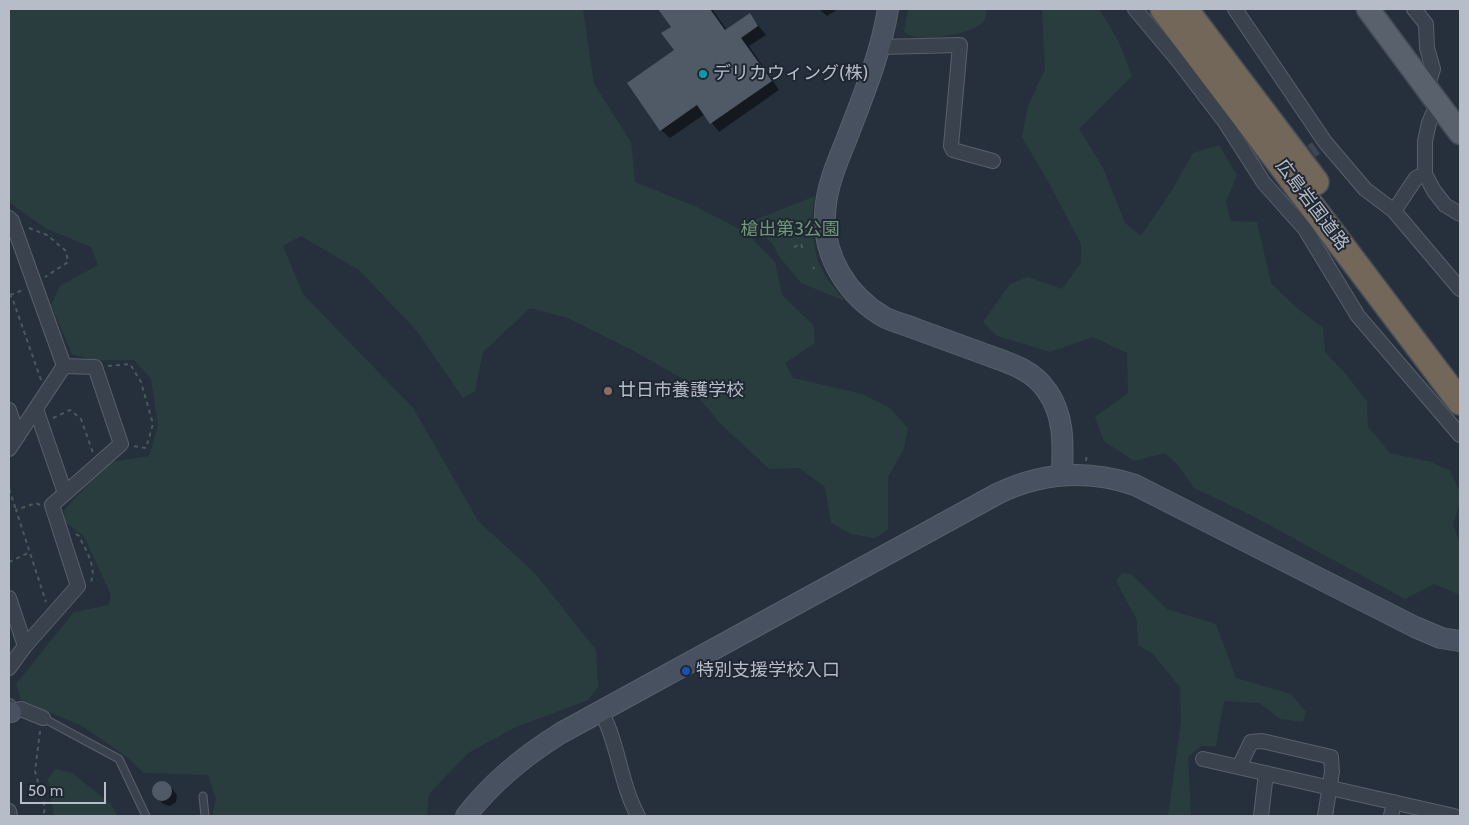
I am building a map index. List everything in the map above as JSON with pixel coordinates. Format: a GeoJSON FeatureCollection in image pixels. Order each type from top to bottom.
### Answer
{"type":"FeatureCollection","features":[{"type":"Feature","properties":{"kind":"highway","name":"広島岩国道路"},"geometry":{"type":"LineString","coordinates":[[1164,9],[1460,402]]}},
{"type":"Feature","properties":{"kind":"highway","name":"広島岩国道路"},"geometry":{"type":"LineString","coordinates":[[1185,9],[1460,374]]}},
{"type":"Feature","properties":{"kind":"main road"},"geometry":{"type":"LineString","coordinates":[[1368,9],[1460,133]]}},
{"type":"Feature","properties":{"kind":"street"},"geometry":{"type":"LineString","coordinates":[[888,9],[880,47],[828,193],[825,214],[826,234],[838,272],[860,298],[885,318],[1011,363],[1031,373],[1047,390],[1058,409],[1061,425],[1062,475]]}},
{"type":"Feature","properties":{"kind":"street"},"geometry":{"type":"LineString","coordinates":[[1135,9],[1180,63],[1305,229],[1358,316],[1460,435]]}},
{"type":"Feature","properties":{"kind":"street"},"geometry":{"type":"LineString","coordinates":[[1234,9],[1321,145],[1365,188],[1394,211],[1460,289]]}},
{"type":"Feature","properties":{"kind":"street"},"geometry":{"type":"LineString","coordinates":[[1414,9],[1426,24],[1427,48],[1433,69],[1429,123],[1425,140],[1425,174],[1434,191],[1445,205],[1460,214]]}},
{"type":"Feature","properties":{"kind":"street"},"geometry":{"type":"LineString","coordinates":[[880,47],[960,44],[951,146],[953,150],[993,161]]}},
{"type":"Feature","properties":{"kind":"street"},"geometry":{"type":"LineString","coordinates":[[1394,211],[1416,178],[1425,174]]}},
{"type":"Feature","properties":{"kind":"street"},"geometry":{"type":"LineString","coordinates":[[10,220],[64,366]]}},
{"type":"Feature","properties":{"kind":"street"},"geometry":{"type":"LineString","coordinates":[[9,668],[25,646],[78,586],[52,505],[121,444],[95,367],[64,366]]}},
{"type":"Feature","properties":{"kind":"street"},"geometry":{"type":"LineString","coordinates":[[9,449],[64,366]]}},
{"type":"Feature","properties":{"kind":"street"},"geometry":{"type":"LineString","coordinates":[[36,409],[65,494]]}},
{"type":"Feature","properties":{"kind":"street"},"geometry":{"type":"LineString","coordinates":[[9,410],[18,436]]}},
{"type":"Feature","properties":{"kind":"street"},"geometry":{"type":"LineString","coordinates":[[466,816],[490,788],[523,758],[561,733],[997,494],[1026,482],[1062,475],[1084,474],[1135,485],[1415,627],[1441,638],[1460,641]]}},
{"type":"Feature","properties":{"kind":"street"},"geometry":{"type":"LineString","coordinates":[[9,598],[25,646]]}},
{"type":"Feature","properties":{"kind":"street"},"geometry":{"type":"LineString","coordinates":[[9,710],[21,709],[43,718]]}},
{"type":"Feature","properties":{"kind":"street"},"geometry":{"type":"LineString","coordinates":[[601,711],[613,737],[626,790],[638,816]]}},
{"type":"Feature","properties":{"kind":"street"},"geometry":{"type":"LineString","coordinates":[[1239,768],[1251,742],[1262,741],[1331,757],[1332,772],[1325,816]]}},
{"type":"Feature","properties":{"kind":"street"},"geometry":{"type":"LineString","coordinates":[[1203,759],[1330,788],[1393,809],[1454,816]]}},
{"type":"Feature","properties":{"kind":"street"},"geometry":{"type":"LineString","coordinates":[[1260,816],[1266,774]]}},
{"type":"Feature","properties":{"kind":"street"},"geometry":{"type":"LineString","coordinates":[[9,811],[10,816]]}},
{"type":"Feature","properties":{"kind":"lane"},"geometry":{"type":"LineString","coordinates":[[43,718],[119,759],[146,816]]}},
{"type":"Feature","properties":{"kind":"lane"},"geometry":{"type":"LineString","coordinates":[[203,796],[205,816]]}},
{"type":"Feature","properties":{"kind":"path"},"geometry":{"type":"LineString","coordinates":[[10,220],[47,235],[66,251],[68,262],[34,284]]}},
{"type":"Feature","properties":{"kind":"path"},"geometry":{"type":"LineString","coordinates":[[794,247],[801,244],[803,250]]}},
{"type":"Feature","properties":{"kind":"path"},"geometry":{"type":"LineString","coordinates":[[9,294],[13,300],[45,394]]}},
{"type":"Feature","properties":{"kind":"path"},"geometry":{"type":"LineString","coordinates":[[95,367],[130,364],[141,382],[153,424],[146,448],[121,444]]}},
{"type":"Feature","properties":{"kind":"path"},"geometry":{"type":"LineString","coordinates":[[41,424],[70,410],[81,419],[97,465]]}},
{"type":"Feature","properties":{"kind":"path"},"geometry":{"type":"LineString","coordinates":[[9,489],[51,616]]}},
{"type":"Feature","properties":{"kind":"path"},"geometry":{"type":"LineString","coordinates":[[16,510],[36,503],[55,514]]}},
{"type":"Feature","properties":{"kind":"path"},"geometry":{"type":"LineString","coordinates":[[9,562],[30,552]]}},
{"type":"Feature","properties":{"kind":"path"},"geometry":{"type":"LineString","coordinates":[[43,718],[35,771],[46,808],[43,816]]}},
{"type":"Feature","properties":{"kind":"green space"},"geometry":{"type":"Polygon","coordinates":[[[9,9],[583,9],[594,84],[631,142],[635,182],[697,207],[748,234],[775,262],[782,295],[813,325],[815,343],[785,363],[793,378],[862,394],[890,408],[908,428],[904,449],[888,477],[888,530],[875,538],[851,534],[831,523],[825,487],[800,468],[769,469],[719,422],[685,380],[632,350],[568,318],[530,308],[483,352],[475,391],[463,398],[416,330],[359,270],[301,236],[283,246],[303,294],[413,408],[479,522],[534,572],[596,650],[598,687],[588,700],[516,727],[468,753],[429,794],[427,816],[212,816],[216,799],[208,775],[144,773],[127,757],[82,726],[21,700],[16,684],[74,612],[109,605],[111,595],[84,536],[65,522],[64,510],[110,462],[149,456],[158,425],[151,379],[134,360],[94,360],[72,354],[51,305],[60,286],[98,265],[91,247],[47,229],[9,202],[9,9]]]}},
{"type":"Feature","properties":{"kind":"green space"},"geometry":{"type":"Polygon","coordinates":[[[908,9],[986,9],[986,13],[982,23],[967,31],[943,36],[919,37],[910,36],[904,32],[908,9]]]}},
{"type":"Feature","properties":{"kind":"green space"},"geometry":{"type":"Polygon","coordinates":[[[1042,9],[1099,9],[1118,40],[1132,76],[1079,129],[1103,168],[1125,223],[1141,236],[1172,190],[1193,153],[1219,145],[1237,175],[1226,202],[1231,221],[1257,222],[1271,283],[1297,308],[1323,328],[1325,352],[1367,401],[1368,427],[1390,453],[1431,462],[1450,471],[1460,492],[1460,502],[1453,525],[1460,543],[1460,595],[1434,584],[1405,599],[1249,514],[1194,488],[1178,465],[1165,453],[1134,461],[1104,441],[1095,417],[1128,393],[1127,353],[1093,337],[1050,352],[997,336],[983,322],[1010,284],[1028,277],[1062,289],[1081,263],[1081,244],[1022,137],[1028,106],[1045,69],[1042,9]]]}},
{"type":"Feature","properties":{"kind":"green space","name":"槍出第3公園"},"geometry":{"type":"Polygon","coordinates":[[[815,196],[812,222],[817,258],[825,275],[845,301],[801,283],[778,255],[773,244],[750,222],[815,196]]]}},
{"type":"Feature","properties":{"kind":"green space"},"geometry":{"type":"Polygon","coordinates":[[[1122,573],[1131,574],[1167,609],[1216,624],[1236,678],[1291,694],[1306,712],[1303,722],[1280,719],[1260,703],[1224,701],[1216,746],[1201,746],[1188,757],[1191,816],[1168,816],[1181,722],[1180,687],[1153,654],[1138,645],[1137,620],[1116,581],[1122,573]]]}},
{"type":"Feature","properties":{"kind":"green space"},"geometry":{"type":"Polygon","coordinates":[[[55,769],[72,773],[110,803],[118,816],[54,816],[48,779],[55,769]]]}},
{"type":"Feature","properties":{"kind":"building","name":"デリカウィング(株)"},"geometry":{"type":"Polygon","coordinates":[[[658,9],[710,9],[725,30],[750,13],[758,26],[741,38],[772,81],[710,124],[697,105],[660,131],[627,83],[674,50],[661,33],[671,27],[658,9]]]}},
{"type":"Feature","properties":{"kind":"building"},"geometry":{"type":"Polygon","coordinates":[[[158,781],[166,781],[172,787],[172,795],[166,801],[158,801],[152,795],[152,787],[158,781]]]}},
{"type":"Feature","properties":{"kind":"tunnel"},"geometry":{"type":"LineString","coordinates":[[1294,163],[1316,148]]}},
{"type":"Feature","properties":{"kind":"place","name":"デリカウィング(株)"},"geometry":{"type":"Point","coordinates":[703,74]}},
{"type":"Feature","properties":{"kind":"place","name":"廿日市養護学校"},"geometry":{"type":"Point","coordinates":[608,391]}},
{"type":"Feature","properties":{"kind":"place","name":"特別支援学校入口"},"geometry":{"type":"Point","coordinates":[686,671]}}]}
